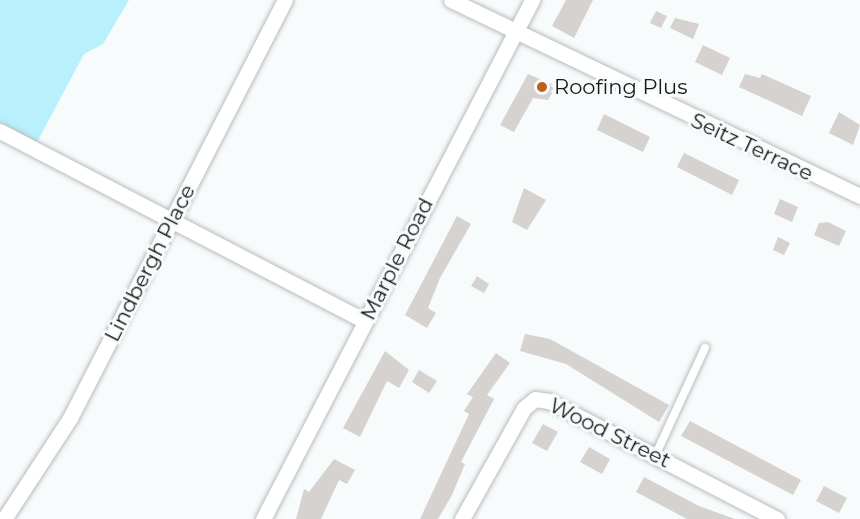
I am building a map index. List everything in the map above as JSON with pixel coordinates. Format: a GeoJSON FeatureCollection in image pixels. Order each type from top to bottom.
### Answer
{"type":"FeatureCollection","features":[{"type":"Feature","properties":{"kind":"street","name":"Lindbergh Place"},"geometry":{"type":"LineString","coordinates":[[4,519],[64,427],[285,0]]}},
{"type":"Feature","properties":{"kind":"street","name":"Seitz Terrace"},"geometry":{"type":"LineString","coordinates":[[451,0],[514,33],[860,196]]}},
{"type":"Feature","properties":{"kind":"street","name":"Marple Road"},"geometry":{"type":"LineString","coordinates":[[263,519],[532,0]]}},
{"type":"Feature","properties":{"kind":"street"},"geometry":{"type":"LineString","coordinates":[[0,131],[365,321]]}},
{"type":"Feature","properties":{"kind":"street","name":"Wood Street"},"geometry":{"type":"LineString","coordinates":[[462,519],[524,408],[535,399],[656,454],[777,519]]}},
{"type":"Feature","properties":{"kind":"lane"},"geometry":{"type":"LineString","coordinates":[[656,454],[705,348]]}},
{"type":"Feature","properties":{"kind":"shaded area"},"geometry":{"type":"Polygon","coordinates":[[[0,0],[129,0],[103,44],[84,54],[35,146],[0,127],[0,0]]]}},
{"type":"Feature","properties":{"kind":"building"},"geometry":{"type":"Polygon","coordinates":[[[566,0],[593,0],[574,38],[552,26],[566,0]]]}},
{"type":"Feature","properties":{"kind":"building"},"geometry":{"type":"Polygon","coordinates":[[[656,11],[667,16],[661,28],[650,23],[656,11]]]}},
{"type":"Feature","properties":{"kind":"building"},"geometry":{"type":"Polygon","coordinates":[[[675,18],[699,24],[693,39],[670,28],[675,18]]]}},
{"type":"Feature","properties":{"kind":"building"},"geometry":{"type":"Polygon","coordinates":[[[703,45],[730,58],[722,75],[695,62],[703,45]]]}},
{"type":"Feature","properties":{"kind":"building"},"geometry":{"type":"Polygon","coordinates":[[[528,74],[556,86],[548,100],[533,98],[514,132],[500,125],[528,74]]]}},
{"type":"Feature","properties":{"kind":"building"},"geometry":{"type":"Polygon","coordinates":[[[745,74],[760,78],[762,74],[811,96],[802,116],[739,87],[745,74]]]}},
{"type":"Feature","properties":{"kind":"building"},"geometry":{"type":"Polygon","coordinates":[[[839,112],[860,125],[853,145],[829,133],[839,112]]]}},
{"type":"Feature","properties":{"kind":"building"},"geometry":{"type":"Polygon","coordinates":[[[604,114],[650,137],[643,152],[597,130],[604,114]]]}},
{"type":"Feature","properties":{"kind":"building"},"geometry":{"type":"Polygon","coordinates":[[[684,153],[739,180],[732,195],[677,167],[684,153]]]}},
{"type":"Feature","properties":{"kind":"building"},"geometry":{"type":"Polygon","coordinates":[[[524,188],[546,200],[527,230],[512,222],[524,188]]]}},
{"type":"Feature","properties":{"kind":"building"},"geometry":{"type":"Polygon","coordinates":[[[780,199],[798,207],[792,222],[774,214],[780,199]]]}},
{"type":"Feature","properties":{"kind":"building"},"geometry":{"type":"Polygon","coordinates":[[[457,216],[471,224],[440,278],[428,308],[436,313],[427,328],[405,315],[457,216]]]}},
{"type":"Feature","properties":{"kind":"building"},"geometry":{"type":"Polygon","coordinates":[[[828,222],[846,231],[839,246],[814,235],[819,223],[828,222]]]}},
{"type":"Feature","properties":{"kind":"building"},"geometry":{"type":"Polygon","coordinates":[[[778,237],[790,243],[784,255],[773,250],[778,237]]]}},
{"type":"Feature","properties":{"kind":"building"},"geometry":{"type":"Polygon","coordinates":[[[477,276],[489,284],[484,293],[471,286],[477,276]]]}},
{"type":"Feature","properties":{"kind":"building"},"geometry":{"type":"Polygon","coordinates":[[[525,334],[550,339],[669,405],[659,422],[566,364],[520,351],[525,334]]]}},
{"type":"Feature","properties":{"kind":"building"},"geometry":{"type":"Polygon","coordinates":[[[385,351],[409,370],[399,388],[387,381],[360,437],[343,428],[385,351]]]}},
{"type":"Feature","properties":{"kind":"building"},"geometry":{"type":"Polygon","coordinates":[[[496,353],[510,363],[487,395],[494,399],[461,462],[465,464],[452,495],[438,519],[420,519],[469,414],[464,411],[473,397],[467,394],[496,353]]]}},
{"type":"Feature","properties":{"kind":"building"},"geometry":{"type":"Polygon","coordinates":[[[419,370],[437,381],[429,393],[412,382],[419,370]]]}},
{"type":"Feature","properties":{"kind":"building"},"geometry":{"type":"Polygon","coordinates":[[[690,421],[801,480],[793,495],[681,436],[690,421]]]}},
{"type":"Feature","properties":{"kind":"building"},"geometry":{"type":"Polygon","coordinates":[[[543,424],[558,432],[547,451],[532,443],[543,424]]]}},
{"type":"Feature","properties":{"kind":"building"},"geometry":{"type":"Polygon","coordinates":[[[589,447],[610,459],[602,474],[580,462],[589,447]]]}},
{"type":"Feature","properties":{"kind":"building"},"geometry":{"type":"Polygon","coordinates":[[[334,459],[355,470],[347,484],[339,480],[321,519],[296,519],[304,489],[309,492],[334,459]]]}},
{"type":"Feature","properties":{"kind":"building"},"geometry":{"type":"Polygon","coordinates":[[[644,477],[699,506],[735,519],[687,519],[636,492],[644,477]]]}},
{"type":"Feature","properties":{"kind":"building"},"geometry":{"type":"Polygon","coordinates":[[[824,486],[847,498],[839,513],[816,501],[824,486]]]}},
{"type":"Feature","properties":{"kind":"place","name":"Roofing Plus"},"geometry":{"type":"Point","coordinates":[542,87]}}]}
